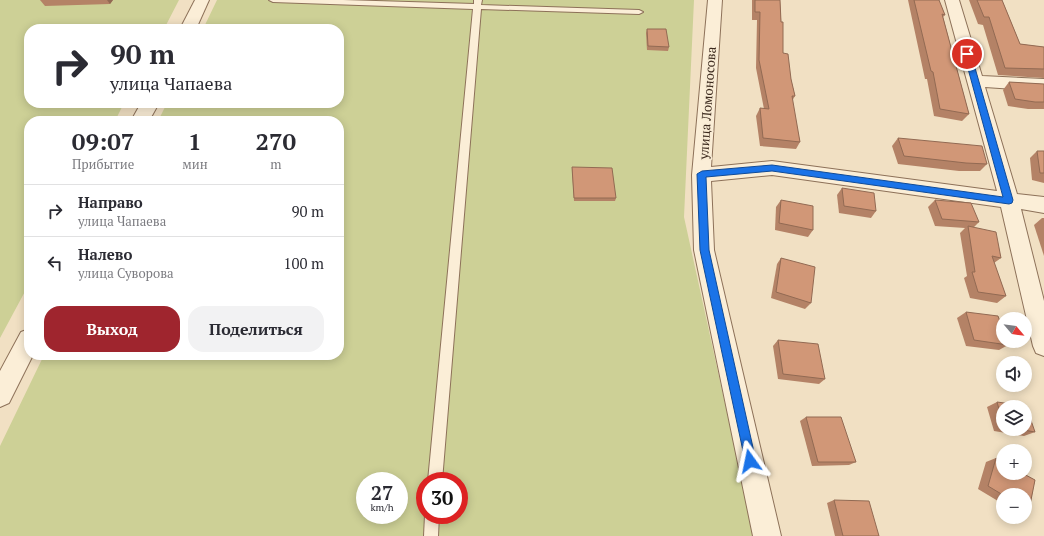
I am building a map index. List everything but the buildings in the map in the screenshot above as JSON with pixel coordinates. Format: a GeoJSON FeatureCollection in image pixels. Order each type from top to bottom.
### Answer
{"type":"FeatureCollection","features":[{"type":"Feature","properties":{"kind":"street"},"geometry":{"type":"LineString","coordinates":[[190,24],[202,0]]}},
{"type":"Feature","properties":{"kind":"street","name":"улица Ломоносова"},"geometry":{"type":"LineString","coordinates":[[715,0],[702,174],[704,250],[767,536]]}},
{"type":"Feature","properties":{"kind":"street"},"geometry":{"type":"LineString","coordinates":[[952,0],[1009,200],[1044,346]]}},
{"type":"Feature","properties":{"kind":"street"},"geometry":{"type":"LineString","coordinates":[[975,81],[1044,85]]}},
{"type":"Feature","properties":{"kind":"street"},"geometry":{"type":"LineString","coordinates":[[702,174],[772,168],[1044,206]]}},
{"type":"Feature","properties":{"kind":"street"},"geometry":{"type":"LineString","coordinates":[[0,395],[24,349]]}},
{"type":"Feature","properties":{"kind":"lane"},"geometry":{"type":"LineString","coordinates":[[273,0],[478,4],[639,12]]}},
{"type":"Feature","properties":{"kind":"lane"},"geometry":{"type":"LineString","coordinates":[[436,472],[478,4]]}},
{"type":"Feature","properties":{"kind":"lane"},"geometry":{"type":"LineString","coordinates":[[431,536],[432,524]]}},
{"type":"Feature","properties":{"kind":"green space"},"geometry":{"type":"Polygon","coordinates":[[[0,0],[179,0],[167,24],[24,24],[24,108],[122,108],[118,116],[24,116],[24,293],[0,338],[0,0]]]}},
{"type":"Feature","properties":{"kind":"green space"},"geometry":{"type":"Polygon","coordinates":[[[217,0],[694,0],[684,217],[754,536],[0,536],[0,446],[42,360],[344,360],[344,116],[160,116],[164,108],[344,108],[344,24],[205,24],[217,0]]]}},
{"type":"Feature","properties":{"kind":"route"},"geometry":{"type":"LineString","coordinates":[[750,461],[704,250],[702,174],[772,168],[1009,200],[967,54]]}}]}
